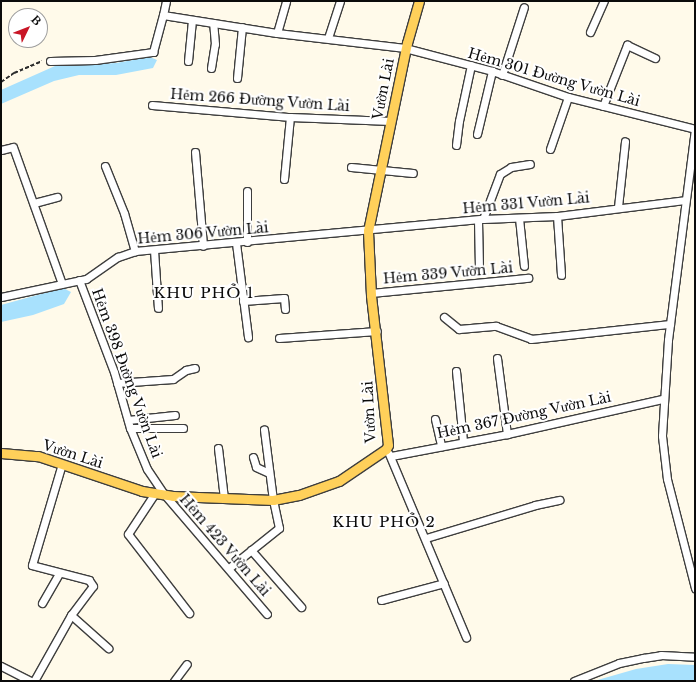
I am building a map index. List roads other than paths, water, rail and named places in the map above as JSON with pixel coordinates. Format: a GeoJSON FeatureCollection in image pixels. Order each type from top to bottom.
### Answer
{"type":"FeatureCollection","features":[{"type":"Feature","properties":{"kind":"main road","name":"Vườn Lài"},"geometry":{"type":"LineString","coordinates":[[1,453],[26,454],[62,464],[129,488],[160,493],[273,500],[299,495],[339,481],[386,449],[388,446],[377,331],[371,293],[368,231],[406,48],[419,1]]}},
{"type":"Feature","properties":{"kind":"street"},"geometry":{"type":"LineString","coordinates":[[50,61],[95,60],[153,52],[166,1]]}},
{"type":"Feature","properties":{"kind":"street"},"geometry":{"type":"LineString","coordinates":[[277,33],[286,1]]}},
{"type":"Feature","properties":{"kind":"street"},"geometry":{"type":"LineString","coordinates":[[328,38],[340,1]]}},
{"type":"Feature","properties":{"kind":"street"},"geometry":{"type":"LineString","coordinates":[[590,32],[604,1]]}},
{"type":"Feature","properties":{"kind":"street"},"geometry":{"type":"LineString","coordinates":[[502,75],[524,6]]}},
{"type":"Feature","properties":{"kind":"street","name":"Hẻm 301 Đường Vườn Lài"},"geometry":{"type":"LineString","coordinates":[[163,15],[277,33],[406,48],[492,71],[568,97],[695,129]]}},
{"type":"Feature","properties":{"kind":"street"},"geometry":{"type":"LineString","coordinates":[[188,61],[192,20]]}},
{"type":"Feature","properties":{"kind":"street"},"geometry":{"type":"LineString","coordinates":[[211,68],[215,44],[213,23]]}},
{"type":"Feature","properties":{"kind":"street"},"geometry":{"type":"LineString","coordinates":[[237,78],[242,27]]}},
{"type":"Feature","properties":{"kind":"street"},"geometry":{"type":"LineString","coordinates":[[603,106],[627,45],[655,58]]}},
{"type":"Feature","properties":{"kind":"street"},"geometry":{"type":"LineString","coordinates":[[456,145],[459,121],[471,65]]}},
{"type":"Feature","properties":{"kind":"street"},"geometry":{"type":"LineString","coordinates":[[477,134],[492,71]]}},
{"type":"Feature","properties":{"kind":"street"},"geometry":{"type":"LineString","coordinates":[[550,150],[568,97]]}},
{"type":"Feature","properties":{"kind":"street","name":"Hẻm 266 Đường Vườn Lài"},"geometry":{"type":"LineString","coordinates":[[152,105],[290,117],[391,121]]}},
{"type":"Feature","properties":{"kind":"street"},"geometry":{"type":"LineString","coordinates":[[284,179],[290,117]]}},
{"type":"Feature","properties":{"kind":"street"},"geometry":{"type":"LineString","coordinates":[[695,129],[685,200],[662,399],[662,436],[667,479],[695,588]]}},
{"type":"Feature","properties":{"kind":"street"},"geometry":{"type":"LineString","coordinates":[[618,207],[625,141]]}},
{"type":"Feature","properties":{"kind":"street"},"geometry":{"type":"LineString","coordinates":[[1,150],[13,147],[62,284]]}},
{"type":"Feature","properties":{"kind":"street"},"geometry":{"type":"LineString","coordinates":[[195,152],[202,246]]}},
{"type":"Feature","properties":{"kind":"street"},"geometry":{"type":"LineString","coordinates":[[479,266],[481,220],[500,174],[511,167],[530,164]]}},
{"type":"Feature","properties":{"kind":"street"},"geometry":{"type":"LineString","coordinates":[[105,166],[124,213],[135,251]]}},
{"type":"Feature","properties":{"kind":"street"},"geometry":{"type":"LineString","coordinates":[[351,167],[413,173]]}},
{"type":"Feature","properties":{"kind":"street"},"geometry":{"type":"LineString","coordinates":[[247,191],[247,242]]}},
{"type":"Feature","properties":{"kind":"street"},"geometry":{"type":"LineString","coordinates":[[34,203],[57,197]]}},
{"type":"Feature","properties":{"kind":"street","name":"Hẻm 331 Vườn Lài"},"geometry":{"type":"LineString","coordinates":[[368,231],[481,220],[557,216],[618,207],[685,200]]}},
{"type":"Feature","properties":{"kind":"street"},"geometry":{"type":"LineString","coordinates":[[557,216],[561,275]]}},
{"type":"Feature","properties":{"kind":"street"},"geometry":{"type":"LineString","coordinates":[[519,218],[524,266]]}},
{"type":"Feature","properties":{"kind":"street","name":"Hẻm 306 Vườn Lài"},"geometry":{"type":"LineString","coordinates":[[1,297],[86,279],[118,257],[135,251],[368,231]]}},
{"type":"Feature","properties":{"kind":"street"},"geometry":{"type":"LineString","coordinates":[[236,243],[248,337]]}},
{"type":"Feature","properties":{"kind":"street"},"geometry":{"type":"LineString","coordinates":[[154,250],[158,308]]}},
{"type":"Feature","properties":{"kind":"street","name":"Hẻm 339 Vườn Lài"},"geometry":{"type":"LineString","coordinates":[[371,293],[528,278]]}},
{"type":"Feature","properties":{"kind":"street","name":"Hẻm 398 Đường Vườn Lài"},"geometry":{"type":"LineString","coordinates":[[79,280],[117,383],[130,428],[147,469],[160,493]]}},
{"type":"Feature","properties":{"kind":"street"},"geometry":{"type":"LineString","coordinates":[[243,301],[284,298],[285,309]]}},
{"type":"Feature","properties":{"kind":"street"},"geometry":{"type":"LineString","coordinates":[[444,317],[456,328],[496,326],[531,339],[670,324]]}},
{"type":"Feature","properties":{"kind":"street"},"geometry":{"type":"LineString","coordinates":[[279,338],[377,331]]}},
{"type":"Feature","properties":{"kind":"street"},"geometry":{"type":"LineString","coordinates":[[497,358],[507,434]]}},
{"type":"Feature","properties":{"kind":"street"},"geometry":{"type":"LineString","coordinates":[[117,383],[173,379],[186,370],[195,368]]}},
{"type":"Feature","properties":{"kind":"street"},"geometry":{"type":"LineString","coordinates":[[456,371],[463,441]]}},
{"type":"Feature","properties":{"kind":"street","name":"Hẻm 367 Đường Vườn Lài"},"geometry":{"type":"LineString","coordinates":[[391,456],[463,441],[507,434],[662,399]]}},
{"type":"Feature","properties":{"kind":"street"},"geometry":{"type":"LineString","coordinates":[[128,420],[175,415]]}},
{"type":"Feature","properties":{"kind":"street"},"geometry":{"type":"LineString","coordinates":[[435,419],[441,446]]}},
{"type":"Feature","properties":{"kind":"street"},"geometry":{"type":"LineString","coordinates":[[130,428],[183,428]]}},
{"type":"Feature","properties":{"kind":"street"},"geometry":{"type":"LineString","coordinates":[[230,568],[279,528],[273,500],[264,430]]}},
{"type":"Feature","properties":{"kind":"street"},"geometry":{"type":"LineString","coordinates":[[218,448],[224,498]]}},
{"type":"Feature","properties":{"kind":"street"},"geometry":{"type":"LineString","coordinates":[[386,449],[391,456],[426,538],[442,584],[466,636]]}},
{"type":"Feature","properties":{"kind":"street"},"geometry":{"type":"LineString","coordinates":[[253,457],[256,467],[269,473]]}},
{"type":"Feature","properties":{"kind":"street"},"geometry":{"type":"LineString","coordinates":[[1,666],[33,681],[71,615],[92,589],[93,584],[89,580],[32,566],[62,464]]}},
{"type":"Feature","properties":{"kind":"street"},"geometry":{"type":"LineString","coordinates":[[160,493],[128,534],[189,613]]}},
{"type":"Feature","properties":{"kind":"street","name":"Hẻm 423 Vườn Lài"},"geometry":{"type":"LineString","coordinates":[[160,493],[230,568],[267,614]]}},
{"type":"Feature","properties":{"kind":"street"},"geometry":{"type":"LineString","coordinates":[[426,538],[559,500]]}},
{"type":"Feature","properties":{"kind":"street"},"geometry":{"type":"LineString","coordinates":[[251,550],[301,608]]}},
{"type":"Feature","properties":{"kind":"street"},"geometry":{"type":"LineString","coordinates":[[42,603],[59,573]]}},
{"type":"Feature","properties":{"kind":"street"},"geometry":{"type":"LineString","coordinates":[[381,600],[442,584]]}},
{"type":"Feature","properties":{"kind":"street"},"geometry":{"type":"LineString","coordinates":[[71,615],[108,648]]}},
{"type":"Feature","properties":{"kind":"street"},"geometry":{"type":"LineString","coordinates":[[574,681],[619,664],[644,658],[661,655],[695,657]]}},
{"type":"Feature","properties":{"kind":"street"},"geometry":{"type":"LineString","coordinates":[[174,681],[187,664]]}},
{"type":"Feature","properties":{"kind":"water"},"geometry":{"type":"Polygon","coordinates":[[[150,57],[157,60],[153,68],[116,75],[79,75],[54,81],[1,104],[1,90],[55,66],[116,63],[150,57]]]}},
{"type":"Feature","properties":{"kind":"water"},"geometry":{"type":"Polygon","coordinates":[[[63,288],[71,292],[64,304],[33,315],[1,322],[1,305],[63,288]]]}},
{"type":"Feature","properties":{"kind":"water"},"geometry":{"type":"Polygon","coordinates":[[[668,664],[695,665],[695,681],[594,681],[636,669],[668,664]]]}},
{"type":"Feature","properties":{"kind":"district","name":"KHU PHỐ 1"},"geometry":{"type":"Point","coordinates":[204,293]}},
{"type":"Feature","properties":{"kind":"district","name":"KHU PHỐ 2"},"geometry":{"type":"Point","coordinates":[384,522]}}]}
